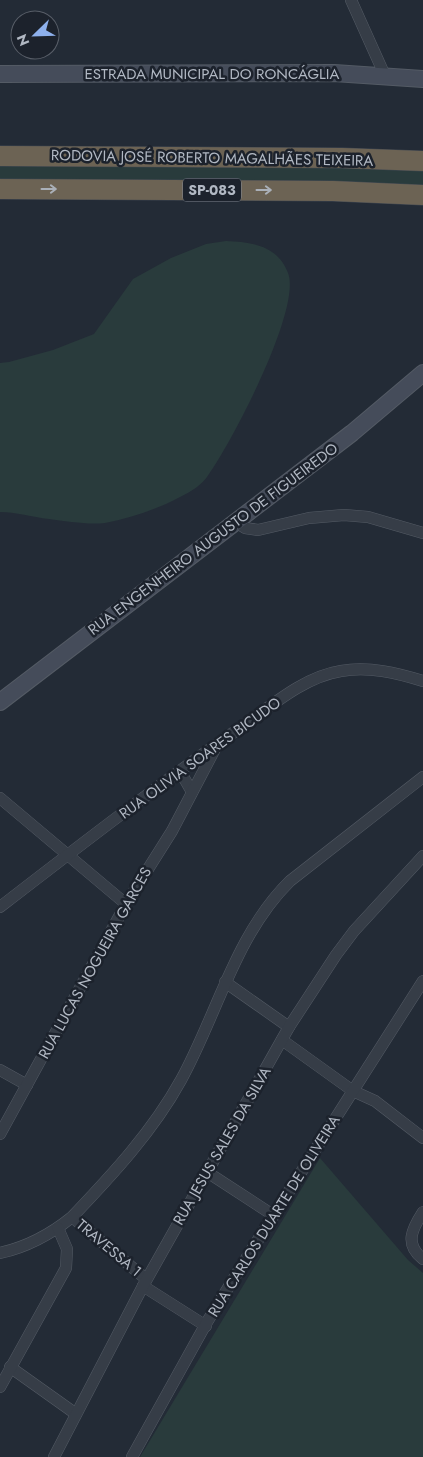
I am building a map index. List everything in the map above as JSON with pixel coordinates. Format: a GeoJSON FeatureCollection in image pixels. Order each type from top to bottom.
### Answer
{"type":"FeatureCollection","features":[{"type":"Feature","properties":{"kind":"highway","name":"RODOVIA JOSÉ ROBERTO MAGALHÃES TEIXEIRA"},"geometry":{"type":"LineString","coordinates":[[0,156],[342,158],[423,161]]}},
{"type":"Feature","properties":{"kind":"highway","name":"RODOVIA JOSÉ ROBERTO MAGALHÃES TEIXEIRA"},"geometry":{"type":"LineString","coordinates":[[0,189],[333,191],[423,195]]}},
{"type":"Feature","properties":{"kind":"main road","name":"ESTRADA MUNICIPAL DO RONCÁGLIA"},"geometry":{"type":"LineString","coordinates":[[0,74],[334,73],[423,79]]}},
{"type":"Feature","properties":{"kind":"main road","name":"RUA ENGENHEIRO AUGUSTO DE FIGUEIREDO"},"geometry":{"type":"LineString","coordinates":[[0,702],[352,433],[423,373]]}},
{"type":"Feature","properties":{"kind":"street"},"geometry":{"type":"LineString","coordinates":[[351,0],[386,78]]}},
{"type":"Feature","properties":{"kind":"street"},"geometry":{"type":"LineString","coordinates":[[236,522],[246,528],[258,530],[309,518],[344,515],[368,517],[423,533]]}},
{"type":"Feature","properties":{"kind":"street","name":"RUA OLIVIA SOARES BICUDO"},"geometry":{"type":"LineString","coordinates":[[0,907],[180,771],[298,688],[315,679],[341,671],[370,670],[396,673],[423,681]]}},
{"type":"Feature","properties":{"kind":"street","name":"RUA LUCAS NOGUEIRA GARCES"},"geometry":{"type":"LineString","coordinates":[[0,1134],[126,904],[172,831],[218,744]]}},
{"type":"Feature","properties":{"kind":"street"},"geometry":{"type":"LineString","coordinates":[[180,771],[192,792]]}},
{"type":"Feature","properties":{"kind":"street"},"geometry":{"type":"LineString","coordinates":[[0,1253],[28,1244],[58,1228],[72,1217],[162,1112],[182,1079],[225,982],[266,908],[277,894],[423,776]]}},
{"type":"Feature","properties":{"kind":"street"},"geometry":{"type":"LineString","coordinates":[[0,798],[126,904]]}},
{"type":"Feature","properties":{"kind":"street","name":"RUA JESUS SALES DA SILVA"},"geometry":{"type":"LineString","coordinates":[[54,1457],[144,1282],[289,1027],[350,937],[423,856]]}},
{"type":"Feature","properties":{"kind":"street","name":"RUA CARLOS DUARTE DE OLIVEIRA"},"geometry":{"type":"LineString","coordinates":[[132,1457],[206,1326],[272,1215],[423,981]]}},
{"type":"Feature","properties":{"kind":"street"},"geometry":{"type":"LineString","coordinates":[[225,982],[289,1027]]}},
{"type":"Feature","properties":{"kind":"street"},"geometry":{"type":"LineString","coordinates":[[282,1040],[352,1091],[375,1101],[423,1138]]}},
{"type":"Feature","properties":{"kind":"street"},"geometry":{"type":"LineString","coordinates":[[0,1070],[27,1085]]}},
{"type":"Feature","properties":{"kind":"street"},"geometry":{"type":"LineString","coordinates":[[207,1172],[272,1215]]}},
{"type":"Feature","properties":{"kind":"street"},"geometry":{"type":"LineString","coordinates":[[423,1212],[412,1230],[410,1239],[412,1248],[423,1259]]}},
{"type":"Feature","properties":{"kind":"street","name":"TRAVESSA 1"},"geometry":{"type":"LineString","coordinates":[[72,1217],[144,1282],[206,1326]]}},
{"type":"Feature","properties":{"kind":"street"},"geometry":{"type":"LineString","coordinates":[[0,1387],[66,1268],[66,1249],[58,1228]]}},
{"type":"Feature","properties":{"kind":"street"},"geometry":{"type":"LineString","coordinates":[[10,1367],[76,1414]]}},
{"type":"Feature","properties":{"kind":"shaded area"},"geometry":{"type":"Polygon","coordinates":[[[0,166],[316,166],[423,170],[423,188],[0,184],[0,166]]]}},
{"type":"Feature","properties":{"kind":"shaded area"},"geometry":{"type":"Polygon","coordinates":[[[226,241],[254,244],[271,251],[284,264],[288,273],[290,290],[285,315],[262,375],[248,406],[220,458],[206,478],[193,490],[163,505],[134,516],[105,523],[91,524],[0,512],[0,363],[53,350],[94,334],[133,279],[171,258],[206,244],[226,241]]]}},
{"type":"Feature","properties":{"kind":"shaded area"},"geometry":{"type":"Polygon","coordinates":[[[320,1158],[408,1260],[423,1273],[423,1457],[140,1457],[320,1158]]]}}]}
